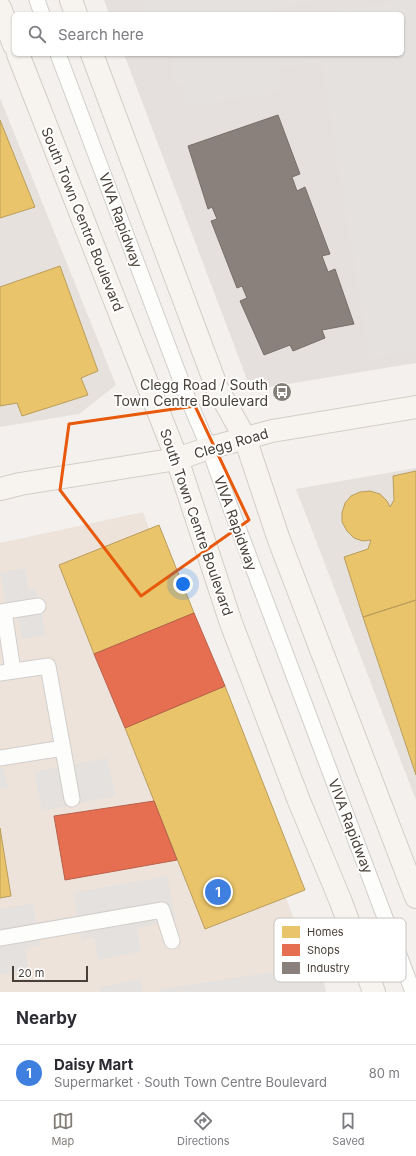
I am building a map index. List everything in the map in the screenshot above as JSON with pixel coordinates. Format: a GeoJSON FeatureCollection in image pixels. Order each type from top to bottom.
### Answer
{"type":"FeatureCollection","features":[{"type":"Feature","properties":{"kind":"main road"},"geometry":{"type":"LineString","coordinates":[[71,0],[75,12]]}},
{"type":"Feature","properties":{"kind":"main road"},"geometry":{"type":"LineString","coordinates":[[0,8],[12,40]]}},
{"type":"Feature","properties":{"kind":"main road","name":"South Town Centre Boulevard"},"geometry":{"type":"LineString","coordinates":[[19,56],[177,459],[231,623],[347,918]]}},
{"type":"Feature","properties":{"kind":"main road"},"geometry":{"type":"LineString","coordinates":[[93,56],[217,388],[245,438],[279,540],[416,897]]}},
{"type":"Feature","properties":{"kind":"main road","name":"Clegg Road"},"geometry":{"type":"LineString","coordinates":[[0,489],[20,484],[177,459],[209,448],[272,431],[416,407]]}},
{"type":"Feature","properties":{"kind":"main road","name":"South Town Centre Boulevard"},"geometry":{"type":"LineString","coordinates":[[370,982],[374,992]]}},
{"type":"Feature","properties":{"kind":"lane"},"geometry":{"type":"LineString","coordinates":[[37,0],[41,12]]}},
{"type":"Feature","properties":{"kind":"lane","name":"VIVA Rapidway"},"geometry":{"type":"LineString","coordinates":[[59,56],[184,389],[209,448],[385,918]]}},
{"type":"Feature","properties":{"kind":"lane"},"geometry":{"type":"LineString","coordinates":[[38,606],[2,612],[7,672],[48,666],[72,799]]}},
{"type":"Feature","properties":{"kind":"lane"},"geometry":{"type":"LineString","coordinates":[[0,758],[63,748]]}},
{"type":"Feature","properties":{"kind":"lane"},"geometry":{"type":"LineString","coordinates":[[0,938],[162,910],[172,941]]}},
{"type":"Feature","properties":{"kind":"lane","name":"VIVA Rapidway"},"geometry":{"type":"LineString","coordinates":[[406,973],[413,992]]}},
{"type":"Feature","properties":{"kind":"highlighted area"},"geometry":{"type":"Polygon","coordinates":[[[195,406],[249,520],[141,596],[60,490],[69,424],[195,406]]]}},
{"type":"Feature","properties":{"kind":"shaded area"},"geometry":{"type":"Polygon","coordinates":[[[104,0],[416,0],[416,363],[251,390],[125,56],[404,56],[404,12],[108,12],[104,0]]]}},
{"type":"Feature","properties":{"kind":"shaded area"},"geometry":{"type":"Polygon","coordinates":[[[144,0],[322,0],[252,12],[156,12],[155,9],[146,11],[144,0]]]}},
{"type":"Feature","properties":{"kind":"shaded area"},"geometry":{"type":"Polygon","coordinates":[[[400,0],[416,0],[416,350],[370,359],[321,61],[278,68],[281,92],[186,107],[183,85],[175,86],[171,56],[404,56],[404,12],[331,12],[400,0]]]}},
{"type":"Feature","properties":{"kind":"shaded area"},"geometry":{"type":"Polygon","coordinates":[[[0,98],[116,385],[79,414],[0,427],[0,98]]]}},
{"type":"Feature","properties":{"kind":"shaded area"},"geometry":{"type":"Polygon","coordinates":[[[416,468],[416,800],[296,489],[416,468]]]}},
{"type":"Feature","properties":{"kind":"shaded area"},"geometry":{"type":"Polygon","coordinates":[[[143,512],[294,918],[274,918],[274,982],[317,982],[321,992],[0,992],[0,543],[143,512]]]}},
{"type":"Feature","properties":{"kind":"shaded area"},"geometry":{"type":"Polygon","coordinates":[[[25,568],[29,590],[36,589],[46,635],[22,639],[17,614],[8,616],[0,573],[25,568]]]}},
{"type":"Feature","properties":{"kind":"shaded area"},"geometry":{"type":"Polygon","coordinates":[[[107,758],[115,796],[42,811],[34,772],[107,758]]]}},
{"type":"Feature","properties":{"kind":"shaded area"},"geometry":{"type":"Polygon","coordinates":[[[4,768],[8,788],[0,789],[0,769],[4,768]]]}},
{"type":"Feature","properties":{"kind":"shaded area"},"geometry":{"type":"Polygon","coordinates":[[[167,876],[176,920],[137,928],[141,951],[98,960],[94,938],[82,940],[73,893],[167,876]]]}},
{"type":"Feature","properties":{"kind":"shaded area"},"geometry":{"type":"Polygon","coordinates":[[[33,903],[40,945],[25,949],[29,970],[0,975],[0,909],[33,903]]]}},
{"type":"Feature","properties":{"kind":"shaded area"},"geometry":{"type":"Polygon","coordinates":[[[274,972],[274,982],[324,982],[326,992],[160,992],[161,989],[274,972]]]}},
{"type":"Feature","properties":{"kind":"shaded area"},"geometry":{"type":"Polygon","coordinates":[[[141,979],[143,992],[100,992],[99,987],[141,979]]]}},
{"type":"Feature","properties":{"kind":"building: Homes"},"geometry":{"type":"Polygon","coordinates":[[[0,120],[35,207],[0,218],[0,120]]]}},
{"type":"Feature","properties":{"kind":"building: Homes"},"geometry":{"type":"Polygon","coordinates":[[[60,266],[98,371],[81,378],[88,395],[22,416],[17,403],[0,406],[0,287],[60,266]]]}},
{"type":"Feature","properties":{"kind":"building: Homes"},"geometry":{"type":"Polygon","coordinates":[[[416,471],[416,600],[363,617],[344,557],[368,549],[371,540],[363,541],[354,538],[347,531],[342,522],[342,513],[345,503],[351,496],[360,492],[370,491],[380,494],[387,501],[390,507],[394,500],[393,476],[416,471]]]}},
{"type":"Feature","properties":{"kind":"building: Homes"},"geometry":{"type":"Polygon","coordinates":[[[159,525],[194,613],[94,654],[59,565],[159,525]]]}},
{"type":"Feature","properties":{"kind":"building: Homes"},"geometry":{"type":"Polygon","coordinates":[[[416,600],[416,775],[363,617],[416,600]]]}},
{"type":"Feature","properties":{"kind":"building: Homes"},"geometry":{"type":"Polygon","coordinates":[[[225,686],[305,890],[205,929],[125,728],[225,686]]]}},
{"type":"Feature","properties":{"kind":"building: Homes"},"geometry":{"type":"Polygon","coordinates":[[[0,828],[11,896],[0,898],[0,828]]]}},
{"type":"Feature","properties":{"kind":"building: Shops"},"geometry":{"type":"Polygon","coordinates":[[[194,613],[225,686],[125,728],[94,654],[194,613]]]}},
{"type":"Feature","properties":{"kind":"building: Shops"},"geometry":{"type":"Polygon","coordinates":[[[154,801],[177,860],[65,880],[54,816],[154,801]]]}},
{"type":"Feature","properties":{"kind":"building: Industry"},"geometry":{"type":"Polygon","coordinates":[[[278,115],[300,174],[292,177],[297,191],[305,187],[330,254],[322,256],[328,272],[335,269],[354,324],[322,330],[325,338],[293,351],[290,345],[264,355],[240,301],[247,298],[242,286],[237,288],[211,221],[217,219],[212,207],[208,209],[188,146],[278,115]]]}},
{"type":"Feature","properties":{"kind":"place","name":"Clegg Road / South Town Centre Boulevard"},"geometry":{"type":"Point","coordinates":[282,392]}},
{"type":"Feature","properties":{"kind":"place","name":"Daisy Mart"},"geometry":{"type":"Point","coordinates":[218,892]}}]}
